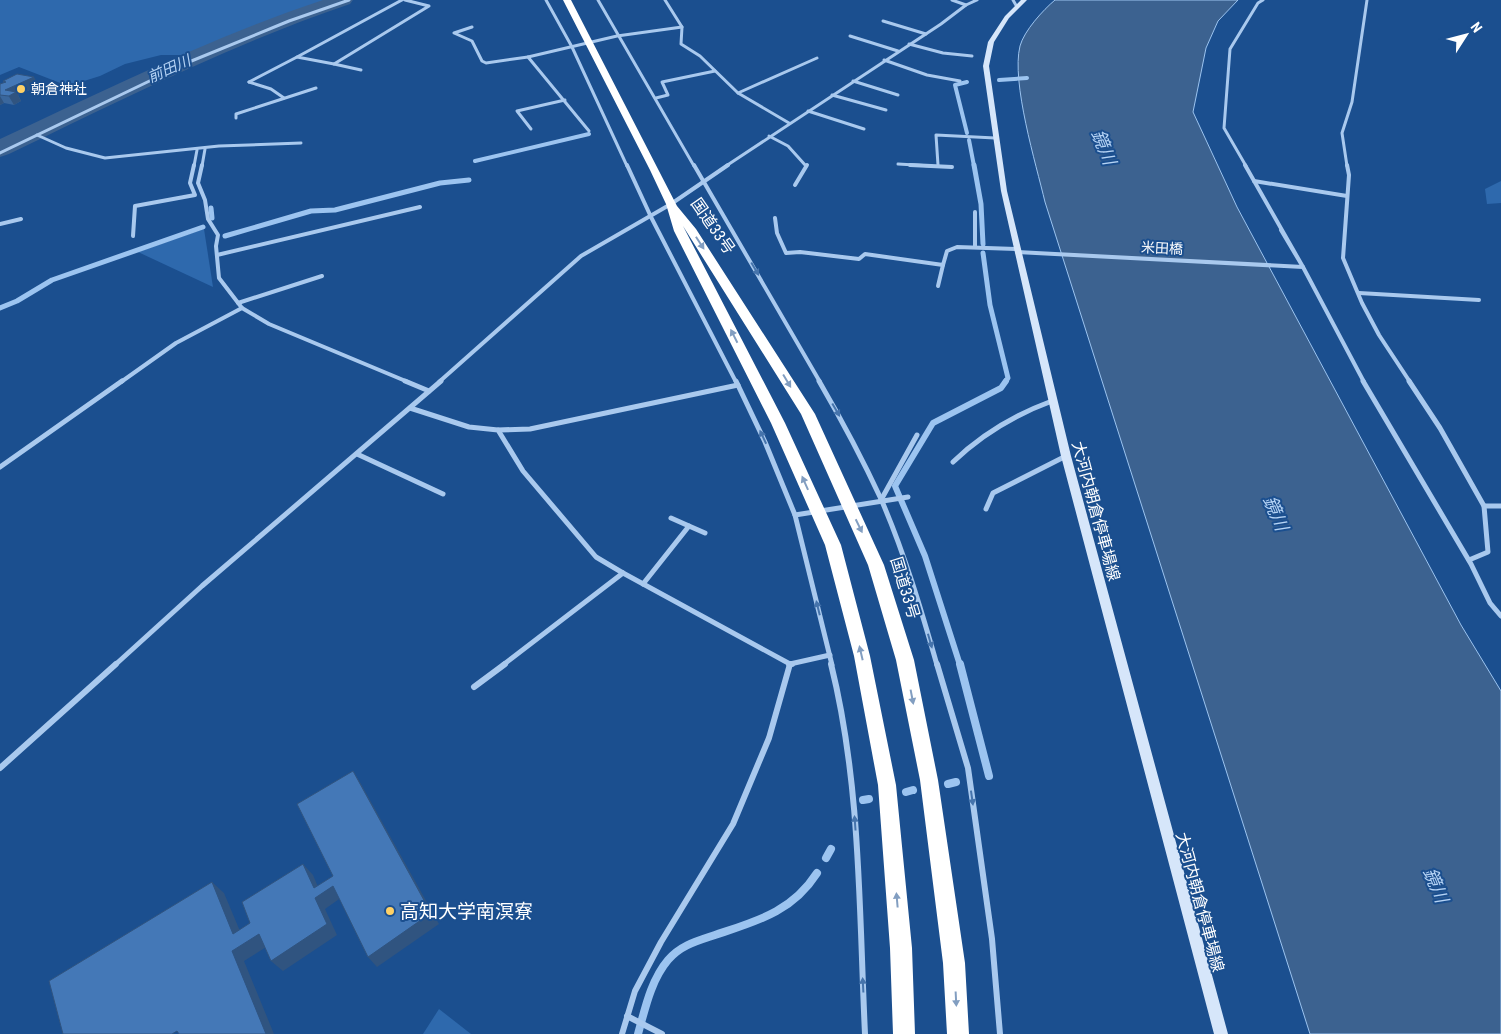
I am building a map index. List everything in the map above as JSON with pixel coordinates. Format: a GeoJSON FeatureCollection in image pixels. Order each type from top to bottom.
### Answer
{"type":"FeatureCollection","features":[{"type":"Feature","properties":{"kind":"highway","name":"国道33号"},"geometry":{"type":"LineString","coordinates":[[567,0],[671,204],[679,231],[778,423],[834,546],[848,598],[887,785],[901,948],[904,1034]]}},
{"type":"Feature","properties":{"kind":"highway","name":"国道33号"},"geometry":{"type":"LineString","coordinates":[[671,204],[691,229],[808,414],[876,565],[905,660],[931,799],[954,963],[958,1034]]}},
{"type":"Feature","properties":{"kind":"main road","name":"大河内朝倉停車場線"},"geometry":{"type":"LineString","coordinates":[[1018,2],[991,42],[986,66],[995,138],[1016,250],[1066,456],[1221,1034]]}},
{"type":"Feature","properties":{"kind":"street"},"geometry":{"type":"LineString","coordinates":[[0,153],[189,62],[289,20],[349,0]]}},
{"type":"Feature","properties":{"kind":"street"},"geometry":{"type":"LineString","coordinates":[[284,98],[271,89],[249,82],[404,0],[429,6],[334,64]]}},
{"type":"Feature","properties":{"kind":"street"},"geometry":{"type":"LineString","coordinates":[[546,0],[572,47],[651,217],[738,385],[765,442],[795,515],[839,695],[855,818],[865,1034]]}},
{"type":"Feature","properties":{"kind":"street"},"geometry":{"type":"LineString","coordinates":[[598,0],[617,36],[656,98],[844,424],[881,500],[918,600],[968,768],[992,939],[1000,1034]]}},
{"type":"Feature","properties":{"kind":"street"},"geometry":{"type":"LineString","coordinates":[[665,0],[682,27],[681,44],[700,56],[714,72],[738,93],[789,123]]}},
{"type":"Feature","properties":{"kind":"street"},"geometry":{"type":"LineString","coordinates":[[952,0],[966,5]]}},
{"type":"Feature","properties":{"kind":"street"},"geometry":{"type":"LineString","coordinates":[[0,768],[202,586],[410,408],[581,256],[651,217],[832,94],[926,34],[966,5],[978,0]]}},
{"type":"Feature","properties":{"kind":"street"},"geometry":{"type":"LineString","coordinates":[[1263,0],[1258,3],[1230,49],[1224,128],[1303,267],[1338,336],[1469,560],[1493,609],[1501,616]]}},
{"type":"Feature","properties":{"kind":"street"},"geometry":{"type":"LineString","coordinates":[[1366,0],[1352,102],[1342,133],[1349,175],[1343,258],[1362,303],[1379,335],[1440,428],[1484,506],[1488,552],[1469,560]]}},
{"type":"Feature","properties":{"kind":"street"},"geometry":{"type":"LineString","coordinates":[[883,21],[926,34]]}},
{"type":"Feature","properties":{"kind":"street"},"geometry":{"type":"LineString","coordinates":[[472,27],[454,33],[472,41],[482,60],[486,63],[528,57],[617,36],[682,27]]}},
{"type":"Feature","properties":{"kind":"street"},"geometry":{"type":"LineString","coordinates":[[850,36],[898,51]]}},
{"type":"Feature","properties":{"kind":"street"},"geometry":{"type":"LineString","coordinates":[[909,44],[943,53],[972,56]]}},
{"type":"Feature","properties":{"kind":"street"},"geometry":{"type":"LineString","coordinates":[[297,57],[361,70]]}},
{"type":"Feature","properties":{"kind":"street"},"geometry":{"type":"LineString","coordinates":[[528,57],[589,131]]}},
{"type":"Feature","properties":{"kind":"street"},"geometry":{"type":"LineString","coordinates":[[738,93],[817,58]]}},
{"type":"Feature","properties":{"kind":"street"},"geometry":{"type":"LineString","coordinates":[[884,60],[927,75],[960,81]]}},
{"type":"Feature","properties":{"kind":"street"},"geometry":{"type":"LineString","coordinates":[[656,98],[668,95],[661,84],[662,82],[714,72]]}},
{"type":"Feature","properties":{"kind":"street"},"geometry":{"type":"LineString","coordinates":[[853,81],[898,96]]}},
{"type":"Feature","properties":{"kind":"street"},"geometry":{"type":"LineString","coordinates":[[236,118],[236,114],[316,88]]}},
{"type":"Feature","properties":{"kind":"street"},"geometry":{"type":"LineString","coordinates":[[832,94],[886,110]]}},
{"type":"Feature","properties":{"kind":"street"},"geometry":{"type":"LineString","coordinates":[[531,129],[516,111],[565,100]]}},
{"type":"Feature","properties":{"kind":"street"},"geometry":{"type":"LineString","coordinates":[[808,111],[864,129]]}},
{"type":"Feature","properties":{"kind":"street"},"geometry":{"type":"LineString","coordinates":[[37,135],[61,146],[105,158],[197,150],[219,146],[301,143]]}},
{"type":"Feature","properties":{"kind":"street"},"geometry":{"type":"LineString","coordinates":[[938,165],[936,135],[995,138]]}},
{"type":"Feature","properties":{"kind":"street"},"geometry":{"type":"LineString","coordinates":[[769,136],[788,146],[807,164],[795,185]]}},
{"type":"Feature","properties":{"kind":"street"},"geometry":{"type":"LineString","coordinates":[[204,149],[198,183],[206,200],[208,219],[218,235],[219,278],[242,308],[268,324],[429,391]]}},
{"type":"Feature","properties":{"kind":"street"},"geometry":{"type":"LineString","coordinates":[[133,236],[135,206],[195,195],[190,183],[197,150]]}},
{"type":"Feature","properties":{"kind":"street"},"geometry":{"type":"LineString","coordinates":[[898,164],[952,167]]}},
{"type":"Feature","properties":{"kind":"street"},"geometry":{"type":"LineString","coordinates":[[1254,181],[1347,196]]}},
{"type":"Feature","properties":{"kind":"street"},"geometry":{"type":"LineString","coordinates":[[217,256],[420,208]]}},
{"type":"Feature","properties":{"kind":"street"},"geometry":{"type":"LineString","coordinates":[[975,212],[975,247]]}},
{"type":"Feature","properties":{"kind":"street"},"geometry":{"type":"LineString","coordinates":[[775,218],[777,233],[786,253],[800,252],[859,260],[865,254],[943,265],[938,286]]}},
{"type":"Feature","properties":{"kind":"street"},"geometry":{"type":"LineString","coordinates":[[0,224],[21,219]]}},
{"type":"Feature","properties":{"kind":"street","name":"米田橋"},"geometry":{"type":"LineString","coordinates":[[943,265],[947,251],[957,247],[975,247],[1034,253],[1303,267]]}},
{"type":"Feature","properties":{"kind":"street"},"geometry":{"type":"LineString","coordinates":[[238,303],[322,276]]}},
{"type":"Feature","properties":{"kind":"street"},"geometry":{"type":"LineString","coordinates":[[1359,293],[1479,300]]}},
{"type":"Feature","properties":{"kind":"street"},"geometry":{"type":"LineString","coordinates":[[0,467],[176,344],[242,308]]}},
{"type":"Feature","properties":{"kind":"street"},"geometry":{"type":"LineString","coordinates":[[410,408],[470,427],[498,430],[530,429],[738,385]]}},
{"type":"Feature","properties":{"kind":"street"},"geometry":{"type":"LineString","coordinates":[[953,462],[970,444],[1026,410],[1052,401]]}},
{"type":"Feature","properties":{"kind":"street"},"geometry":{"type":"LineString","coordinates":[[498,430],[523,472],[596,557],[790,664],[830,655]]}},
{"type":"Feature","properties":{"kind":"street"},"geometry":{"type":"LineString","coordinates":[[881,500],[918,434]]}},
{"type":"Feature","properties":{"kind":"street"},"geometry":{"type":"LineString","coordinates":[[357,454],[443,494]]}},
{"type":"Feature","properties":{"kind":"street"},"geometry":{"type":"LineString","coordinates":[[986,509],[993,492],[1066,456]]}},
{"type":"Feature","properties":{"kind":"street"},"geometry":{"type":"LineString","coordinates":[[795,515],[908,497]]}},
{"type":"Feature","properties":{"kind":"street"},"geometry":{"type":"LineString","coordinates":[[1484,506],[1501,506]]}},
{"type":"Feature","properties":{"kind":"street"},"geometry":{"type":"LineString","coordinates":[[671,518],[705,532]]}},
{"type":"Feature","properties":{"kind":"street"},"geometry":{"type":"LineString","coordinates":[[643,584],[689,526]]}},
{"type":"Feature","properties":{"kind":"street"},"geometry":{"type":"LineString","coordinates":[[474,687],[623,573]]}},
{"type":"Feature","properties":{"kind":"street"},"geometry":{"type":"LineString","coordinates":[[622,1034],[635,991],[661,942],[733,824],[769,738],[790,664]]}},
{"type":"Feature","properties":{"kind":"street"},"geometry":{"type":"LineString","coordinates":[[627,1016],[662,1034]]}},
{"type":"Feature","properties":{"kind":"shaded area"},"geometry":{"type":"Polygon","coordinates":[[[0,0],[335,0],[185,55],[161,55],[125,64],[100,76],[68,86],[19,67],[0,75],[0,0]]]}},
{"type":"Feature","properties":{"kind":"shaded area"},"geometry":{"type":"Polygon","coordinates":[[[1501,181],[1501,203],[1487,204],[1485,189],[1501,181]]]}},
{"type":"Feature","properties":{"kind":"shaded area"},"geometry":{"type":"Polygon","coordinates":[[[204,229],[213,287],[138,252],[204,229]]]}},
{"type":"Feature","properties":{"kind":"shaded area"},"geometry":{"type":"Polygon","coordinates":[[[439,1009],[471,1034],[423,1034],[439,1009]]]}},
{"type":"Feature","properties":{"kind":"water","name":"鏡川"},"geometry":{"type":"Polygon","coordinates":[[[1055,0],[1238,0],[1218,21],[1206,48],[1193,112],[1237,207],[1461,625],[1501,691],[1501,1034],[1310,1034],[1045,202],[1026,123],[1018,61],[1020,46],[1025,34],[1034,21],[1055,0]]]}},
{"type":"Feature","properties":{"kind":"building"},"geometry":{"type":"Polygon","coordinates":[[[17,74],[34,77],[5,90],[16,92],[9,96],[0,95],[0,84],[17,74]]]}},
{"type":"Feature","properties":{"kind":"building","name":"高知大学南溟寮"},"geometry":{"type":"Polygon","coordinates":[[[353,771],[431,913],[368,957],[333,886],[315,898],[327,924],[271,961],[259,934],[232,951],[266,1034],[179,1034],[177,1031],[172,1034],[63,1034],[49,981],[212,882],[233,934],[250,923],[242,902],[303,864],[314,888],[333,876],[297,804],[353,771]]]}},
{"type":"Feature","properties":{"kind":"waterway","name":"前田川"},"geometry":{"type":"LineString","coordinates":[[0,149],[170,68],[289,18],[343,0]]}},
{"type":"Feature","properties":{"kind":"waterway"},"geometry":{"type":"LineString","coordinates":[[999,80],[1027,78]]}},
{"type":"Feature","properties":{"kind":"waterway"},"geometry":{"type":"LineString","coordinates":[[967,82],[955,85],[967,133]]}},
{"type":"Feature","properties":{"kind":"waterway"},"geometry":{"type":"LineString","coordinates":[[475,161],[589,134]]}},
{"type":"Feature","properties":{"kind":"waterway"},"geometry":{"type":"LineString","coordinates":[[969,140],[974,166]]}},
{"type":"Feature","properties":{"kind":"waterway"},"geometry":{"type":"LineString","coordinates":[[974,165],[981,204],[983,244]]}},
{"type":"Feature","properties":{"kind":"waterway"},"geometry":{"type":"LineString","coordinates":[[225,236],[311,211],[335,210],[440,183],[469,180]]}},
{"type":"Feature","properties":{"kind":"waterway"},"geometry":{"type":"LineString","coordinates":[[211,208],[212,218]]}},
{"type":"Feature","properties":{"kind":"waterway"},"geometry":{"type":"LineString","coordinates":[[0,308],[17,301],[52,280],[203,227]]}},
{"type":"Feature","properties":{"kind":"waterway"},"geometry":{"type":"LineString","coordinates":[[983,253],[990,305],[1008,378],[1005,382]]}},
{"type":"Feature","properties":{"kind":"waterway"},"geometry":{"type":"LineString","coordinates":[[960,665],[925,556],[895,486],[933,423],[1001,388],[1006,381]]}},
{"type":"Feature","properties":{"kind":"waterway"},"geometry":{"type":"LineString","coordinates":[[960,664],[989,776]]}},
{"type":"Feature","properties":{"kind":"waterway"},"geometry":{"type":"LineString","coordinates":[[948,784],[956,782]]}},
{"type":"Feature","properties":{"kind":"waterway"},"geometry":{"type":"LineString","coordinates":[[906,792],[913,790]]}},
{"type":"Feature","properties":{"kind":"waterway"},"geometry":{"type":"LineString","coordinates":[[863,800],[869,799]]}},
{"type":"Feature","properties":{"kind":"waterway"},"geometry":{"type":"LineString","coordinates":[[826,858],[831,849]]}},
{"type":"Feature","properties":{"kind":"waterway"},"geometry":{"type":"LineString","coordinates":[[638,1034],[657,976],[673,955],[684,947],[759,920],[785,906],[807,886],[817,873]]}},
{"type":"Feature","properties":{"kind":"place","name":"朝倉神社"},"geometry":{"type":"Point","coordinates":[21,89]}},
{"type":"Feature","properties":{"kind":"place","name":"高知大学南溟寮"},"geometry":{"type":"Point","coordinates":[390,911]}}]}
